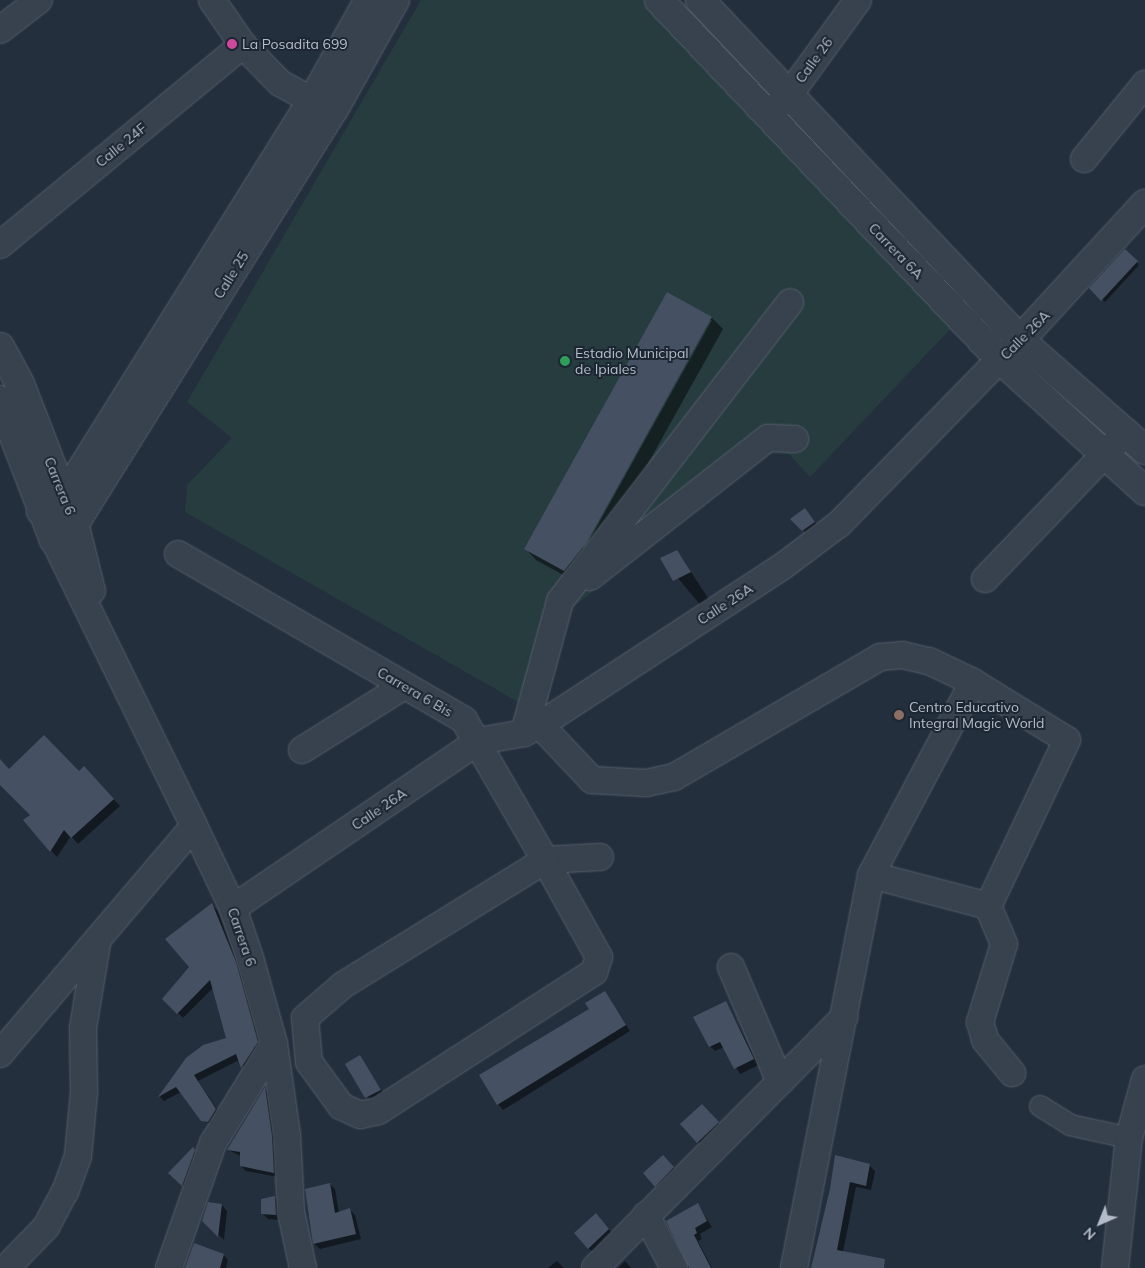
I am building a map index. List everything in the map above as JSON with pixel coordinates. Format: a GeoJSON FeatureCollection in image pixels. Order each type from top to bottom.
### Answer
{"type":"FeatureCollection","features":[{"type":"Feature","properties":{"kind":"street"},"geometry":{"type":"LineString","coordinates":[[0,30],[39,0]]}},
{"type":"Feature","properties":{"kind":"street"},"geometry":{"type":"LineString","coordinates":[[212,0],[243,45],[280,84],[323,105]]}},
{"type":"Feature","properties":{"kind":"street","name":"Calle 25"},"geometry":{"type":"LineString","coordinates":[[54,540],[75,523],[323,105],[369,0]]}},
{"type":"Feature","properties":{"kind":"street","name":"Calle 25"},"geometry":{"type":"LineString","coordinates":[[52,505],[395,0]]}},
{"type":"Feature","properties":{"kind":"street","name":"Carrera 6A"},"geometry":{"type":"LineString","coordinates":[[659,0],[766,116],[1000,359],[1145,491]]}},
{"type":"Feature","properties":{"kind":"street","name":"Carrera 6A"},"geometry":{"type":"LineString","coordinates":[[700,0],[1021,341],[1136,441]]}},
{"type":"Feature","properties":{"kind":"street","name":"Calle 26"},"geometry":{"type":"LineString","coordinates":[[766,116],[789,96],[858,0]]}},
{"type":"Feature","properties":{"kind":"street","name":"Calle 24F"},"geometry":{"type":"LineString","coordinates":[[0,244],[243,45]]}},
{"type":"Feature","properties":{"kind":"street"},"geometry":{"type":"LineString","coordinates":[[1084,159],[1145,84]]}},
{"type":"Feature","properties":{"kind":"street","name":"Calle 26A"},"geometry":{"type":"LineString","coordinates":[[233,908],[479,741],[532,729],[783,566],[840,524],[1000,359],[1021,341],[1145,204]]}},
{"type":"Feature","properties":{"kind":"street"},"geometry":{"type":"LineString","coordinates":[[790,302],[560,601],[532,729],[592,780],[646,783],[674,777],[880,657],[902,656],[929,661],[974,682],[1067,740],[988,906],[1004,944],[980,1022],[985,1040],[1012,1073]]}},
{"type":"Feature","properties":{"kind":"street","name":"Carrera 6"},"geometry":{"type":"LineString","coordinates":[[0,347],[20,384],[52,505],[54,540],[101,630],[233,908],[266,1010],[274,1044],[287,1135],[291,1212],[303,1268]]}},
{"type":"Feature","properties":{"kind":"street","name":"Carrera 6"},"geometry":{"type":"LineString","coordinates":[[0,400],[52,505],[75,523],[101,630]]}},
{"type":"Feature","properties":{"kind":"street"},"geometry":{"type":"LineString","coordinates":[[560,601],[768,438],[795,439]]}},
{"type":"Feature","properties":{"kind":"street"},"geometry":{"type":"LineString","coordinates":[[985,579],[1103,453],[1136,441]]}},
{"type":"Feature","properties":{"kind":"street","name":"Carrera 6 Bis"},"geometry":{"type":"LineString","coordinates":[[178,554],[464,720],[479,741],[599,957],[594,972],[378,1111],[360,1115],[341,1106],[309,1062],[305,1018],[343,985],[545,860]]}},
{"type":"Feature","properties":{"kind":"street"},"geometry":{"type":"LineString","coordinates":[[794,1268],[871,875],[974,682]]}},
{"type":"Feature","properties":{"kind":"street"},"geometry":{"type":"LineString","coordinates":[[302,750],[404,686]]}},
{"type":"Feature","properties":{"kind":"street"},"geometry":{"type":"LineString","coordinates":[[0,1054],[97,943],[194,826]]}},
{"type":"Feature","properties":{"kind":"street"},"geometry":{"type":"LineString","coordinates":[[545,860],[600,858]]}},
{"type":"Feature","properties":{"kind":"street"},"geometry":{"type":"LineString","coordinates":[[871,875],[988,906]]}},
{"type":"Feature","properties":{"kind":"street"},"geometry":{"type":"LineString","coordinates":[[10,1264],[46,1227],[65,1192],[78,1156],[84,1092],[83,1028],[97,943]]}},
{"type":"Feature","properties":{"kind":"street"},"geometry":{"type":"LineString","coordinates":[[731,967],[780,1082]]}},
{"type":"Feature","properties":{"kind":"street"},"geometry":{"type":"LineString","coordinates":[[596,1268],[646,1215],[844,1017]]}},
{"type":"Feature","properties":{"kind":"street"},"geometry":{"type":"LineString","coordinates":[[168,1268],[213,1143],[274,1044]]}},
{"type":"Feature","properties":{"kind":"street"},"geometry":{"type":"LineString","coordinates":[[1115,1268],[1129,1138],[1145,1079]]}},
{"type":"Feature","properties":{"kind":"street"},"geometry":{"type":"LineString","coordinates":[[1040,1106],[1070,1125],[1129,1138]]}},
{"type":"Feature","properties":{"kind":"street"},"geometry":{"type":"LineString","coordinates":[[646,1215],[674,1268]]}},
{"type":"Feature","properties":{"kind":"green space","name":"Estadio Municipal de Ipiales"},"geometry":{"type":"Polygon","coordinates":[[[421,0],[643,0],[958,321],[810,477],[790,455],[777,451],[761,458],[572,608],[527,707],[185,512],[187,485],[232,438],[187,402],[421,0]]]}},
{"type":"Feature","properties":{"kind":"building"},"geometry":{"type":"Polygon","coordinates":[[[1125,249],[1138,261],[1101,301],[1089,288],[1125,249]]]}},
{"type":"Feature","properties":{"kind":"building"},"geometry":{"type":"Polygon","coordinates":[[[667,292],[712,317],[587,542],[564,571],[524,549],[667,292]]]}},
{"type":"Feature","properties":{"kind":"building"},"geometry":{"type":"Polygon","coordinates":[[[805,508],[815,522],[802,531],[790,519],[805,508]]]}},
{"type":"Feature","properties":{"kind":"building"},"geometry":{"type":"Polygon","coordinates":[[[677,550],[691,572],[673,581],[660,558],[677,550]]]}},
{"type":"Feature","properties":{"kind":"building"},"geometry":{"type":"Polygon","coordinates":[[[44,735],[79,771],[84,766],[114,799],[71,838],[64,830],[50,852],[23,820],[30,815],[0,785],[0,759],[9,769],[44,735]]]}},
{"type":"Feature","properties":{"kind":"building"},"geometry":{"type":"Polygon","coordinates":[[[212,903],[236,962],[258,1042],[241,1068],[236,1054],[194,1075],[216,1109],[208,1122],[201,1121],[176,1087],[158,1097],[186,1058],[203,1045],[226,1038],[210,980],[177,1014],[162,999],[189,967],[165,939],[212,903]]]}},
{"type":"Feature","properties":{"kind":"building"},"geometry":{"type":"Polygon","coordinates":[[[605,991],[626,1025],[497,1105],[479,1075],[589,1009],[585,1003],[605,991]]]}},
{"type":"Feature","properties":{"kind":"building"},"geometry":{"type":"Polygon","coordinates":[[[726,1001],[754,1059],[734,1069],[720,1042],[709,1047],[693,1017],[726,1001]]]}},
{"type":"Feature","properties":{"kind":"building"},"geometry":{"type":"Polygon","coordinates":[[[360,1055],[381,1090],[365,1098],[345,1064],[360,1055]]]}},
{"type":"Feature","properties":{"kind":"building"},"geometry":{"type":"Polygon","coordinates":[[[265,1087],[272,1136],[274,1173],[240,1166],[240,1152],[227,1150],[265,1087]]]}},
{"type":"Feature","properties":{"kind":"building"},"geometry":{"type":"Polygon","coordinates":[[[702,1104],[719,1122],[697,1143],[680,1124],[702,1104]]]}},
{"type":"Feature","properties":{"kind":"building"},"geometry":{"type":"Polygon","coordinates":[[[193,1147],[195,1150],[182,1186],[168,1173],[193,1147]]]}},
{"type":"Feature","properties":{"kind":"building"},"geometry":{"type":"Polygon","coordinates":[[[663,1155],[674,1167],[655,1187],[643,1173],[663,1155]]]}},
{"type":"Feature","properties":{"kind":"building"},"geometry":{"type":"Polygon","coordinates":[[[835,1155],[870,1164],[866,1186],[850,1182],[837,1250],[885,1259],[884,1268],[811,1268],[830,1189],[835,1155]]]}},
{"type":"Feature","properties":{"kind":"building"},"geometry":{"type":"Polygon","coordinates":[[[330,1183],[335,1213],[350,1208],[356,1234],[313,1244],[305,1189],[330,1183]]]}},
{"type":"Feature","properties":{"kind":"building"},"geometry":{"type":"Polygon","coordinates":[[[275,1196],[276,1215],[261,1214],[261,1199],[275,1196]]]}},
{"type":"Feature","properties":{"kind":"building"},"geometry":{"type":"Polygon","coordinates":[[[208,1202],[222,1204],[218,1237],[202,1221],[208,1202]]]}},
{"type":"Feature","properties":{"kind":"building"},"geometry":{"type":"Polygon","coordinates":[[[698,1203],[707,1221],[695,1228],[697,1233],[694,1235],[711,1268],[689,1268],[666,1221],[698,1203]]]}},
{"type":"Feature","properties":{"kind":"building"},"geometry":{"type":"Polygon","coordinates":[[[596,1213],[609,1229],[588,1249],[574,1233],[596,1213]]]}},
{"type":"Feature","properties":{"kind":"building"},"geometry":{"type":"Polygon","coordinates":[[[194,1243],[224,1254],[220,1268],[185,1268],[194,1243]]]}},
{"type":"Feature","properties":{"kind":"place","name":"La Posadita 699"},"geometry":{"type":"Point","coordinates":[232,44]}},
{"type":"Feature","properties":{"kind":"place","name":"Estadio Municipal de Ipiales"},"geometry":{"type":"Point","coordinates":[565,361]}},
{"type":"Feature","properties":{"kind":"place","name":"Centro Educativo Integral Magic World"},"geometry":{"type":"Point","coordinates":[899,715]}}]}
